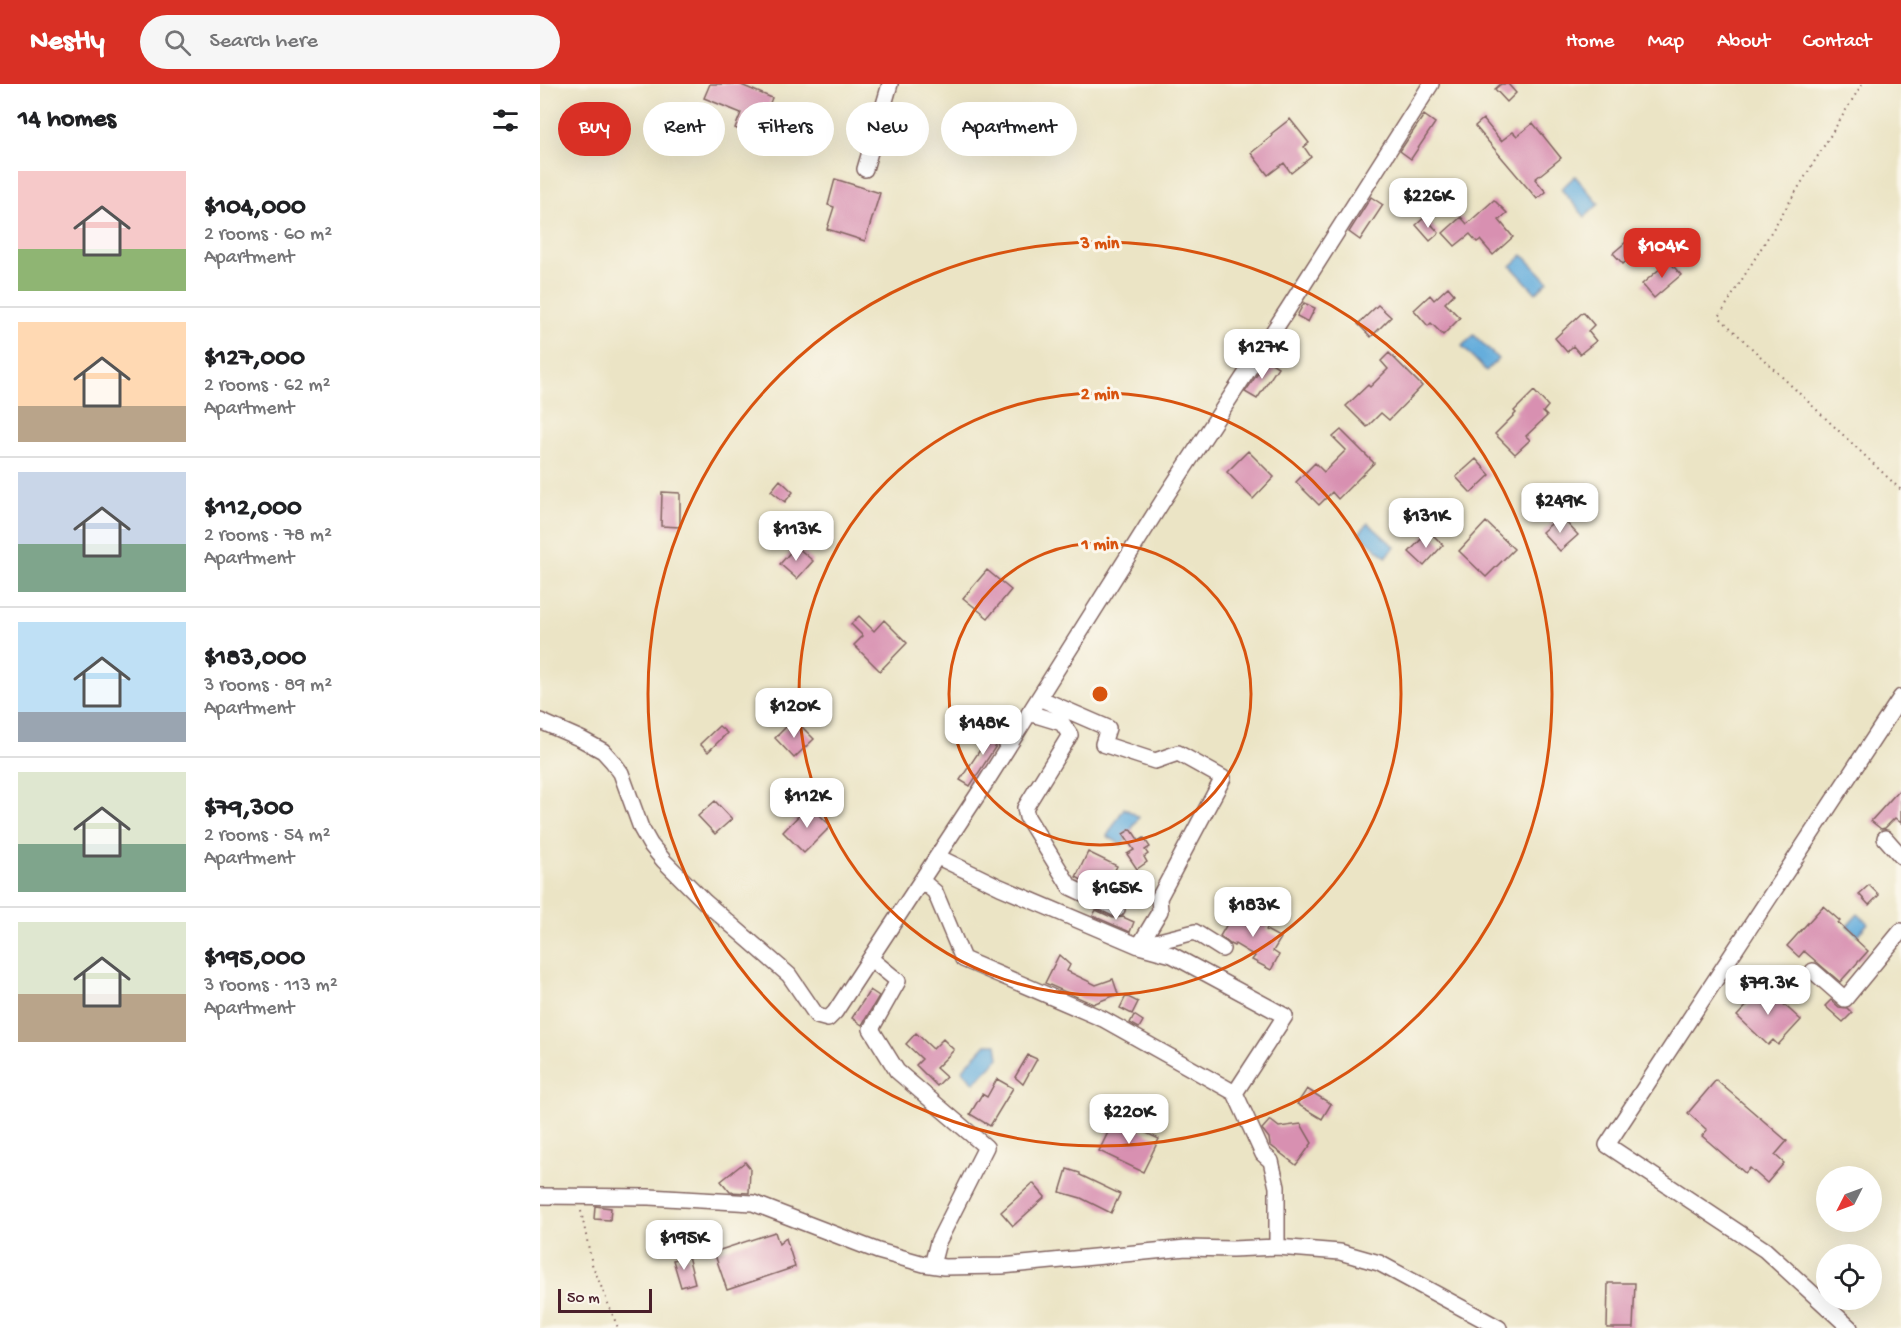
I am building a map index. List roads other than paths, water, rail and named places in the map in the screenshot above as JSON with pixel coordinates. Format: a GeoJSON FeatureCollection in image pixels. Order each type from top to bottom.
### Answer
{"type":"FeatureCollection","features":[{"type":"Feature","properties":{"kind":"street"},"geometry":{"type":"LineString","coordinates":[[865,169],[890,84]]}},
{"type":"Feature","properties":{"kind":"street"},"geometry":{"type":"LineString","coordinates":[[540,721],[603,751],[621,773],[641,828],[657,852],[705,902],[789,975],[817,1016],[828,1019],[938,857],[1164,499],[1431,84]]}},
{"type":"Feature","properties":{"kind":"street"},"geometry":{"type":"LineString","coordinates":[[1039,698],[1108,728],[1103,744],[1155,761],[1178,753],[1224,778],[1159,898],[1160,911],[1139,946]]}},
{"type":"Feature","properties":{"kind":"street"},"geometry":{"type":"LineString","coordinates":[[1850,1328],[1766,1250],[1607,1145],[1901,698]]}},
{"type":"Feature","properties":{"kind":"street"},"geometry":{"type":"LineString","coordinates":[[1029,713],[1062,723],[1070,735],[1025,808],[1027,817],[1070,887],[1117,909]]}},
{"type":"Feature","properties":{"kind":"street"},"geometry":{"type":"LineString","coordinates":[[1885,838],[1901,856]]}},
{"type":"Feature","properties":{"kind":"street"},"geometry":{"type":"LineString","coordinates":[[938,857],[1000,887],[1139,946],[1172,955],[1285,1016],[1235,1093]]}},
{"type":"Feature","properties":{"kind":"street"},"geometry":{"type":"LineString","coordinates":[[922,881],[935,892],[958,953],[963,959],[1103,1019],[1235,1093],[1263,1154],[1271,1161],[1277,1187],[1277,1246]]}},
{"type":"Feature","properties":{"kind":"street"},"geometry":{"type":"LineString","coordinates":[[1813,971],[1845,999],[1901,931]]}},
{"type":"Feature","properties":{"kind":"street"},"geometry":{"type":"LineString","coordinates":[[1139,946],[1195,932],[1222,949]]}},
{"type":"Feature","properties":{"kind":"street"},"geometry":{"type":"LineString","coordinates":[[871,958],[898,981],[871,1029],[897,1071],[986,1147],[938,1242],[932,1265]]}},
{"type":"Feature","properties":{"kind":"street"},"geometry":{"type":"LineString","coordinates":[[540,1196],[678,1198],[753,1203],[878,1251],[932,1265],[960,1268],[1186,1248],[1232,1249],[1277,1246],[1340,1252],[1379,1263],[1499,1328]]}},
{"type":"Feature","properties":{"kind":"water"},"geometry":{"type":"Polygon","coordinates":[[[1575,176],[1599,204],[1585,217],[1561,189],[1575,176]]]}},
{"type":"Feature","properties":{"kind":"water"},"geometry":{"type":"Polygon","coordinates":[[[1523,255],[1548,281],[1536,293],[1511,266],[1523,255]]]}},
{"type":"Feature","properties":{"kind":"water"},"geometry":{"type":"Polygon","coordinates":[[[1474,335],[1498,359],[1486,371],[1462,346],[1474,335]]]}},
{"type":"Feature","properties":{"kind":"water"},"geometry":{"type":"Polygon","coordinates":[[[1368,523],[1395,547],[1386,557],[1359,533],[1368,523]]]}},
{"type":"Feature","properties":{"kind":"water"},"geometry":{"type":"Polygon","coordinates":[[[1124,808],[1139,817],[1122,845],[1107,836],[1124,808]]]}},
{"type":"Feature","properties":{"kind":"water"},"geometry":{"type":"Polygon","coordinates":[[[1276,909],[1288,913],[1287,922],[1274,918],[1273,911],[1276,909]]]}},
{"type":"Feature","properties":{"kind":"water"},"geometry":{"type":"Polygon","coordinates":[[[1858,914],[1868,923],[1858,935],[1847,926],[1858,914]]]}},
{"type":"Feature","properties":{"kind":"water"},"geometry":{"type":"Polygon","coordinates":[[[986,1044],[997,1044],[999,1058],[974,1083],[962,1070],[986,1044]]]}}]}
